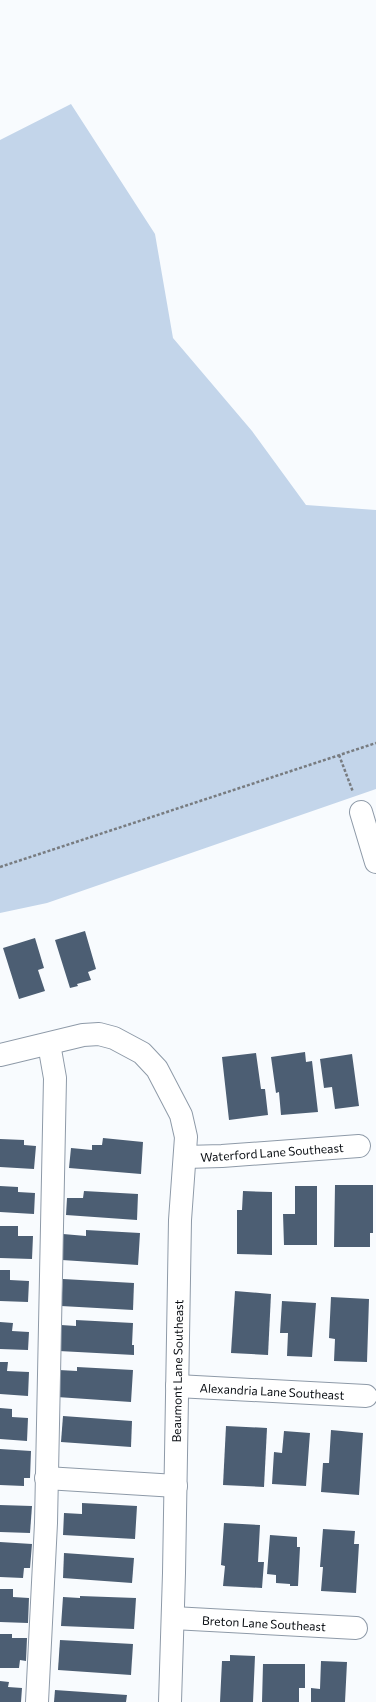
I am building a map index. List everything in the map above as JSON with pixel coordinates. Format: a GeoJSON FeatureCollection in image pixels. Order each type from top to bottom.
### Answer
{"type":"FeatureCollection","features":[{"type":"Feature","properties":{"kind":"street"},"geometry":{"type":"LineString","coordinates":[[361,812],[376,862]]}},
{"type":"Feature","properties":{"kind":"street","name":"Beaumont Lane Southeast"},"geometry":{"type":"LineString","coordinates":[[0,1055],[49,1044],[83,1034],[99,1034],[114,1038],[142,1053],[157,1069],[181,1115],[186,1137],[180,1220],[176,1486],[170,1702]]}},
{"type":"Feature","properties":{"kind":"street"},"geometry":{"type":"LineString","coordinates":[[37,1702],[46,1523],[55,1078],[49,1044]]}},
{"type":"Feature","properties":{"kind":"street","name":"Waterford Lane Southeast"},"geometry":{"type":"LineString","coordinates":[[185,1157],[222,1156],[359,1146]]}},
{"type":"Feature","properties":{"kind":"street","name":"Alexandria Lane Southeast"},"geometry":{"type":"LineString","coordinates":[[177,1386],[366,1396]]}},
{"type":"Feature","properties":{"kind":"street"},"geometry":{"type":"LineString","coordinates":[[46,1478],[176,1486]]}},
{"type":"Feature","properties":{"kind":"street","name":"Breton Lane Southeast"},"geometry":{"type":"LineString","coordinates":[[173,1618],[356,1628]]}},
{"type":"Feature","properties":{"kind":"path"},"geometry":{"type":"LineString","coordinates":[[0,867],[376,743]]}},
{"type":"Feature","properties":{"kind":"path"},"geometry":{"type":"LineString","coordinates":[[339,755],[361,812]]}},
{"type":"Feature","properties":{"kind":"shaded area"},"geometry":{"type":"Polygon","coordinates":[[[71,104],[155,234],[173,338],[252,431],[306,505],[376,510],[376,789],[47,903],[0,913],[0,140],[71,104]]]}},
{"type":"Feature","properties":{"kind":"building"},"geometry":{"type":"Polygon","coordinates":[[[85,931],[96,969],[88,972],[91,980],[77,984],[78,986],[70,988],[55,940],[85,931]]]}},
{"type":"Feature","properties":{"kind":"building"},"geometry":{"type":"Polygon","coordinates":[[[35,938],[44,968],[38,970],[45,991],[19,999],[3,948],[35,938]]]}},
{"type":"Feature","properties":{"kind":"building"},"geometry":{"type":"Polygon","coordinates":[[[305,1052],[306,1062],[312,1061],[318,1112],[281,1115],[279,1092],[276,1093],[271,1057],[305,1052]]]}},
{"type":"Feature","properties":{"kind":"building"},"geometry":{"type":"Polygon","coordinates":[[[256,1053],[261,1089],[265,1089],[268,1115],[229,1120],[222,1057],[256,1053]]]}},
{"type":"Feature","properties":{"kind":"building"},"geometry":{"type":"Polygon","coordinates":[[[352,1054],[359,1106],[335,1109],[332,1087],[324,1088],[320,1059],[352,1054]]]}},
{"type":"Feature","properties":{"kind":"building"},"geometry":{"type":"Polygon","coordinates":[[[103,1138],[143,1142],[141,1174],[69,1168],[71,1148],[92,1150],[92,1145],[102,1145],[103,1138]]]}},
{"type":"Feature","properties":{"kind":"building"},"geometry":{"type":"Polygon","coordinates":[[[0,1139],[24,1140],[24,1145],[36,1146],[34,1169],[0,1167],[0,1139]]]}},
{"type":"Feature","properties":{"kind":"building"},"geometry":{"type":"Polygon","coordinates":[[[335,1185],[373,1185],[373,1233],[370,1233],[370,1247],[334,1247],[335,1185]]]}},
{"type":"Feature","properties":{"kind":"building"},"geometry":{"type":"Polygon","coordinates":[[[0,1186],[18,1187],[18,1192],[35,1193],[34,1214],[0,1212],[0,1186]]]}},
{"type":"Feature","properties":{"kind":"building"},"geometry":{"type":"Polygon","coordinates":[[[295,1186],[317,1186],[317,1245],[284,1245],[283,1214],[295,1214],[295,1186]]]}},
{"type":"Feature","properties":{"kind":"building"},"geometry":{"type":"Polygon","coordinates":[[[84,1191],[138,1194],[137,1220],[66,1215],[67,1198],[83,1198],[84,1191]]]}},
{"type":"Feature","properties":{"kind":"building"},"geometry":{"type":"Polygon","coordinates":[[[243,1191],[272,1192],[272,1255],[237,1254],[237,1210],[242,1210],[243,1191]]]}},
{"type":"Feature","properties":{"kind":"building"},"geometry":{"type":"Polygon","coordinates":[[[0,1226],[18,1226],[18,1236],[33,1236],[32,1259],[0,1258],[0,1226]]]}},
{"type":"Feature","properties":{"kind":"building"},"geometry":{"type":"Polygon","coordinates":[[[86,1230],[140,1233],[138,1265],[62,1260],[63,1234],[86,1236],[86,1230]]]}},
{"type":"Feature","properties":{"kind":"building"},"geometry":{"type":"Polygon","coordinates":[[[0,1270],[10,1270],[10,1280],[29,1281],[28,1302],[0,1301],[0,1270]]]}},
{"type":"Feature","properties":{"kind":"building"},"geometry":{"type":"Polygon","coordinates":[[[63,1279],[134,1283],[133,1310],[61,1306],[63,1279]]]}},
{"type":"Feature","properties":{"kind":"building"},"geometry":{"type":"Polygon","coordinates":[[[235,1291],[271,1294],[268,1355],[231,1353],[235,1291]]]}},
{"type":"Feature","properties":{"kind":"building"},"geometry":{"type":"Polygon","coordinates":[[[331,1297],[369,1299],[367,1362],[334,1361],[335,1339],[329,1338],[331,1297]]]}},
{"type":"Feature","properties":{"kind":"building"},"geometry":{"type":"Polygon","coordinates":[[[282,1301],[316,1303],[312,1357],[287,1356],[288,1333],[280,1333],[282,1301]]]}},
{"type":"Feature","properties":{"kind":"building"},"geometry":{"type":"Polygon","coordinates":[[[76,1320],[133,1323],[132,1345],[134,1345],[134,1355],[59,1351],[61,1325],[76,1326],[76,1320]]]}},
{"type":"Feature","properties":{"kind":"building"},"geometry":{"type":"Polygon","coordinates":[[[0,1322],[13,1323],[12,1331],[29,1332],[28,1350],[0,1349],[0,1322]]]}},
{"type":"Feature","properties":{"kind":"building"},"geometry":{"type":"Polygon","coordinates":[[[0,1362],[8,1362],[7,1371],[29,1372],[28,1396],[0,1394],[0,1362]]]}},
{"type":"Feature","properties":{"kind":"building"},"geometry":{"type":"Polygon","coordinates":[[[77,1367],[133,1370],[131,1402],[57,1397],[59,1370],[77,1371],[77,1367]]]}},
{"type":"Feature","properties":{"kind":"building"},"geometry":{"type":"Polygon","coordinates":[[[0,1408],[12,1409],[12,1417],[28,1418],[27,1441],[0,1439],[0,1408]]]}},
{"type":"Feature","properties":{"kind":"building"},"geometry":{"type":"Polygon","coordinates":[[[63,1416],[132,1421],[131,1447],[61,1442],[63,1416]]]}},
{"type":"Feature","properties":{"kind":"building"},"geometry":{"type":"Polygon","coordinates":[[[226,1426],[267,1428],[264,1487],[223,1485],[226,1426]]]}},
{"type":"Feature","properties":{"kind":"building"},"geometry":{"type":"Polygon","coordinates":[[[331,1430],[363,1433],[359,1495],[321,1492],[323,1463],[329,1463],[331,1430]]]}},
{"type":"Feature","properties":{"kind":"building"},"geometry":{"type":"Polygon","coordinates":[[[284,1431],[310,1433],[306,1486],[272,1484],[274,1452],[282,1453],[284,1431]]]}},
{"type":"Feature","properties":{"kind":"building"},"geometry":{"type":"Polygon","coordinates":[[[0,1449],[31,1451],[30,1478],[24,1478],[24,1486],[0,1485],[0,1449]]]}},
{"type":"Feature","properties":{"kind":"building"},"geometry":{"type":"Polygon","coordinates":[[[82,1503],[137,1506],[135,1539],[63,1535],[64,1513],[82,1514],[82,1503]]]}},
{"type":"Feature","properties":{"kind":"building"},"geometry":{"type":"Polygon","coordinates":[[[0,1505],[32,1506],[30,1533],[0,1532],[0,1505]]]}},
{"type":"Feature","properties":{"kind":"building"},"geometry":{"type":"Polygon","coordinates":[[[224,1523],[260,1525],[258,1562],[264,1562],[262,1588],[223,1586],[225,1566],[221,1565],[224,1523]]]}},
{"type":"Feature","properties":{"kind":"building"},"geometry":{"type":"Polygon","coordinates":[[[323,1529],[355,1531],[354,1544],[359,1544],[356,1593],[321,1591],[323,1567],[320,1567],[323,1529]]]}},
{"type":"Feature","properties":{"kind":"building"},"geometry":{"type":"Polygon","coordinates":[[[270,1535],[297,1537],[297,1547],[300,1547],[298,1586],[276,1583],[276,1575],[267,1574],[270,1535]]]}},
{"type":"Feature","properties":{"kind":"building"},"geometry":{"type":"Polygon","coordinates":[[[0,1542],[32,1544],[30,1568],[24,1568],[23,1578],[0,1577],[0,1542]]]}},
{"type":"Feature","properties":{"kind":"building"},"geometry":{"type":"Polygon","coordinates":[[[64,1553],[134,1558],[132,1583],[63,1578],[64,1553]]]}},
{"type":"Feature","properties":{"kind":"building"},"geometry":{"type":"Polygon","coordinates":[[[0,1589],[13,1589],[13,1597],[29,1598],[28,1623],[0,1622],[0,1589]]]}},
{"type":"Feature","properties":{"kind":"building"},"geometry":{"type":"Polygon","coordinates":[[[80,1596],[136,1598],[134,1629],[61,1626],[63,1597],[80,1598],[80,1596]]]}},
{"type":"Feature","properties":{"kind":"building"},"geometry":{"type":"Polygon","coordinates":[[[0,1634],[12,1634],[12,1638],[27,1638],[26,1661],[20,1660],[19,1668],[0,1668],[0,1634]]]}},
{"type":"Feature","properties":{"kind":"building"},"geometry":{"type":"Polygon","coordinates":[[[60,1640],[133,1644],[131,1675],[58,1670],[60,1640]]]}},
{"type":"Feature","properties":{"kind":"building"},"geometry":{"type":"Polygon","coordinates":[[[230,1655],[255,1656],[253,1702],[220,1702],[222,1661],[230,1661],[230,1655]]]}},
{"type":"Feature","properties":{"kind":"building"},"geometry":{"type":"Polygon","coordinates":[[[321,1661],[347,1662],[345,1702],[311,1702],[311,1688],[320,1689],[321,1661]]]}},
{"type":"Feature","properties":{"kind":"building"},"geometry":{"type":"Polygon","coordinates":[[[263,1664],[305,1664],[305,1688],[299,1688],[299,1702],[262,1702],[263,1664]]]}},
{"type":"Feature","properties":{"kind":"building"},"geometry":{"type":"Polygon","coordinates":[[[0,1681],[9,1682],[8,1687],[22,1688],[21,1702],[0,1702],[0,1681]]]}},
{"type":"Feature","properties":{"kind":"building"},"geometry":{"type":"Polygon","coordinates":[[[55,1690],[127,1695],[126,1702],[54,1702],[55,1690]]]}}]}
